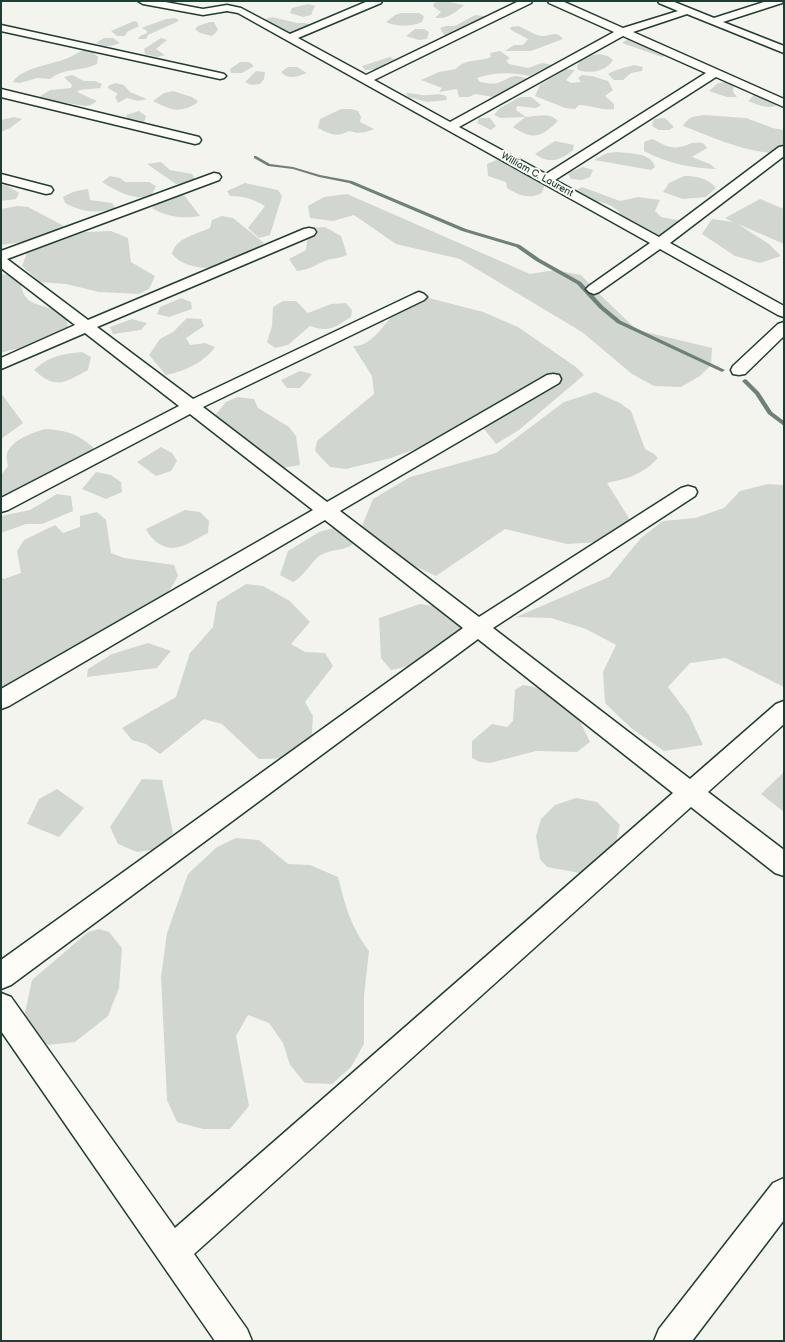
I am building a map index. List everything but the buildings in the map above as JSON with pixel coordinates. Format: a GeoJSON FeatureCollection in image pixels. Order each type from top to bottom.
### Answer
{"type":"FeatureCollection","features":[{"type":"Feature","properties":{"kind":"street"},"geometry":{"type":"LineString","coordinates":[[143,1],[203,12],[228,4]]}},
{"type":"Feature","properties":{"kind":"street"},"geometry":{"type":"LineString","coordinates":[[290,38],[377,1]]}},
{"type":"Feature","properties":{"kind":"street"},"geometry":{"type":"LineString","coordinates":[[365,80],[527,1]]}},
{"type":"Feature","properties":{"kind":"street"},"geometry":{"type":"LineString","coordinates":[[553,1],[784,103]]}},
{"type":"Feature","properties":{"kind":"street"},"geometry":{"type":"LineString","coordinates":[[664,1],[784,50]]}},
{"type":"Feature","properties":{"kind":"street"},"geometry":{"type":"LineString","coordinates":[[714,21],[778,1]]}},
{"type":"Feature","properties":{"kind":"street","name":"William C. Laurent"},"geometry":{"type":"LineString","coordinates":[[228,4],[784,312]]}},
{"type":"Feature","properties":{"kind":"street"},"geometry":{"type":"LineString","coordinates":[[450,127],[622,32],[687,10]]}},
{"type":"Feature","properties":{"kind":"street"},"geometry":{"type":"LineString","coordinates":[[1,28],[220,76]]}},
{"type":"Feature","properties":{"kind":"street"},"geometry":{"type":"LineString","coordinates":[[546,180],[714,72]]}},
{"type":"Feature","properties":{"kind":"street"},"geometry":{"type":"LineString","coordinates":[[1,93],[196,140]]}},
{"type":"Feature","properties":{"kind":"street"},"geometry":{"type":"LineString","coordinates":[[594,289],[660,243],[784,150]]}},
{"type":"Feature","properties":{"kind":"street"},"geometry":{"type":"LineString","coordinates":[[1,256],[214,177]]}},
{"type":"Feature","properties":{"kind":"street"},"geometry":{"type":"LineString","coordinates":[[1,178],[46,190]]}},
{"type":"Feature","properties":{"kind":"street"},"geometry":{"type":"LineString","coordinates":[[1,364],[86,326],[309,232]]}},
{"type":"Feature","properties":{"kind":"street"},"geometry":{"type":"LineString","coordinates":[[1,261],[192,406],[784,865]]}},
{"type":"Feature","properties":{"kind":"street"},"geometry":{"type":"LineString","coordinates":[[1,506],[192,406],[419,297]]}},
{"type":"Feature","properties":{"kind":"street"},"geometry":{"type":"LineString","coordinates":[[739,370],[784,327]]}},
{"type":"Feature","properties":{"kind":"street"},"geometry":{"type":"LineString","coordinates":[[1,700],[552,379]]}},
{"type":"Feature","properties":{"kind":"street"},"geometry":{"type":"LineString","coordinates":[[1,976],[478,628],[688,492]]}},
{"type":"Feature","properties":{"kind":"street"},"geometry":{"type":"LineString","coordinates":[[172,1252],[784,710]]}},
{"type":"Feature","properties":{"kind":"street"},"geometry":{"type":"LineString","coordinates":[[1,1007],[235,1341]]}},
{"type":"Feature","properties":{"kind":"street"},"geometry":{"type":"LineString","coordinates":[[671,1341],[784,1194]]}},
{"type":"Feature","properties":{"kind":"shaded area"},"geometry":{"type":"Polygon","coordinates":[[[442,1],[464,5],[454,13],[444,18],[435,18],[441,12],[433,6],[434,3],[442,1]]]}},
{"type":"Feature","properties":{"kind":"shaded area"},"geometry":{"type":"Polygon","coordinates":[[[308,4],[315,6],[311,15],[303,17],[290,13],[292,8],[308,4]]]}},
{"type":"Feature","properties":{"kind":"shaded area"},"geometry":{"type":"Polygon","coordinates":[[[401,13],[419,13],[424,16],[422,22],[409,26],[399,26],[386,22],[395,15],[401,13]]]}},
{"type":"Feature","properties":{"kind":"shaded area"},"geometry":{"type":"Polygon","coordinates":[[[475,15],[484,16],[484,19],[452,37],[444,35],[440,28],[455,26],[475,15]]]}},
{"type":"Feature","properties":{"kind":"shaded area"},"geometry":{"type":"Polygon","coordinates":[[[272,17],[312,25],[290,34],[266,22],[266,19],[272,17]]]}},
{"type":"Feature","properties":{"kind":"shaded area"},"geometry":{"type":"Polygon","coordinates":[[[176,18],[179,21],[148,35],[146,39],[138,39],[140,36],[147,33],[147,31],[142,28],[166,19],[176,18]]]}},
{"type":"Feature","properties":{"kind":"shaded area"},"geometry":{"type":"Polygon","coordinates":[[[134,21],[137,22],[139,26],[127,32],[125,36],[117,36],[111,31],[134,21]]]}},
{"type":"Feature","properties":{"kind":"shaded area"},"geometry":{"type":"Polygon","coordinates":[[[214,22],[218,30],[212,36],[200,33],[195,29],[198,26],[214,22]]]}},
{"type":"Feature","properties":{"kind":"shaded area"},"geometry":{"type":"Polygon","coordinates":[[[518,26],[542,36],[556,34],[563,39],[531,51],[505,51],[514,45],[523,45],[528,39],[511,30],[510,27],[518,26]]]}},
{"type":"Feature","properties":{"kind":"shaded area"},"geometry":{"type":"Polygon","coordinates":[[[415,29],[424,29],[429,32],[427,39],[419,40],[406,36],[415,29]]]}},
{"type":"Feature","properties":{"kind":"shaded area"},"geometry":{"type":"Polygon","coordinates":[[[630,37],[648,42],[665,56],[662,57],[622,43],[630,37]]]}},
{"type":"Feature","properties":{"kind":"shaded area"},"geometry":{"type":"Polygon","coordinates":[[[104,38],[113,38],[120,43],[108,46],[96,43],[104,38]]]}},
{"type":"Feature","properties":{"kind":"shaded area"},"geometry":{"type":"Polygon","coordinates":[[[161,38],[167,40],[156,49],[165,55],[157,57],[145,54],[144,49],[161,38]]]}},
{"type":"Feature","properties":{"kind":"shaded area"},"geometry":{"type":"Polygon","coordinates":[[[85,50],[93,52],[98,57],[97,64],[68,71],[56,75],[50,79],[37,78],[20,83],[13,82],[23,73],[68,58],[80,51],[85,50]]]}},
{"type":"Feature","properties":{"kind":"shaded area"},"geometry":{"type":"Polygon","coordinates":[[[500,51],[510,58],[506,61],[509,64],[528,68],[542,63],[552,65],[529,76],[503,73],[477,78],[480,82],[493,84],[516,76],[528,79],[526,83],[493,97],[475,94],[469,97],[459,97],[457,89],[439,92],[442,88],[421,80],[439,72],[456,69],[464,63],[491,57],[490,53],[500,51]]]}},
{"type":"Feature","properties":{"kind":"shaded area"},"geometry":{"type":"Polygon","coordinates":[[[599,54],[608,56],[613,60],[606,67],[597,71],[587,72],[578,70],[577,66],[582,57],[599,54]]]}},
{"type":"Feature","properties":{"kind":"shaded area"},"geometry":{"type":"Polygon","coordinates":[[[390,57],[395,60],[386,63],[383,69],[365,70],[362,66],[390,57]]]}},
{"type":"Feature","properties":{"kind":"shaded area"},"geometry":{"type":"Polygon","coordinates":[[[240,62],[249,62],[254,66],[242,73],[231,73],[230,69],[240,62]]]}},
{"type":"Feature","properties":{"kind":"shaded area"},"geometry":{"type":"Polygon","coordinates":[[[634,65],[643,67],[642,71],[631,73],[623,80],[614,80],[608,74],[617,70],[634,65]]]}},
{"type":"Feature","properties":{"kind":"shaded area"},"geometry":{"type":"Polygon","coordinates":[[[288,67],[297,67],[307,73],[294,77],[284,75],[281,72],[288,67]]]}},
{"type":"Feature","properties":{"kind":"shaded area"},"geometry":{"type":"Polygon","coordinates":[[[566,69],[575,70],[566,80],[571,83],[581,82],[578,78],[582,75],[592,76],[608,81],[613,90],[605,96],[614,104],[614,109],[579,105],[575,109],[565,108],[535,96],[540,85],[566,69]]]}},
{"type":"Feature","properties":{"kind":"shaded area"},"geometry":{"type":"Polygon","coordinates":[[[256,71],[265,72],[264,79],[260,84],[251,85],[245,82],[256,71]]]}},
{"type":"Feature","properties":{"kind":"shaded area"},"geometry":{"type":"Polygon","coordinates":[[[72,75],[84,81],[95,81],[102,84],[100,88],[80,90],[77,92],[97,101],[86,106],[41,99],[39,97],[50,90],[71,88],[72,85],[64,77],[72,75]]]}},
{"type":"Feature","properties":{"kind":"shaded area"},"geometry":{"type":"Polygon","coordinates":[[[727,82],[734,85],[733,92],[737,97],[727,97],[709,91],[718,83],[727,82]]]}},
{"type":"Feature","properties":{"kind":"shaded area"},"geometry":{"type":"Polygon","coordinates":[[[115,83],[124,85],[130,92],[147,99],[138,101],[127,98],[118,103],[115,97],[118,94],[108,88],[108,86],[115,83]]]}},
{"type":"Feature","properties":{"kind":"shaded area"},"geometry":{"type":"Polygon","coordinates":[[[173,91],[192,97],[198,101],[185,109],[175,110],[153,101],[164,93],[173,91]]]}},
{"type":"Feature","properties":{"kind":"shaded area"},"geometry":{"type":"Polygon","coordinates":[[[406,93],[425,95],[440,94],[446,96],[447,100],[427,102],[408,97],[406,93]]]}},
{"type":"Feature","properties":{"kind":"shaded area"},"geometry":{"type":"Polygon","coordinates":[[[754,95],[765,95],[781,103],[773,107],[760,106],[748,101],[754,95]]]}},
{"type":"Feature","properties":{"kind":"shaded area"},"geometry":{"type":"Polygon","coordinates":[[[520,97],[531,97],[541,105],[536,108],[517,106],[516,110],[526,117],[539,115],[551,116],[558,121],[542,134],[532,135],[526,134],[513,127],[525,117],[501,118],[494,115],[500,108],[520,97]]]}},
{"type":"Feature","properties":{"kind":"shaded area"},"geometry":{"type":"Polygon","coordinates":[[[341,109],[358,111],[361,117],[360,122],[374,129],[362,133],[349,131],[337,135],[318,128],[320,119],[341,109]]]}},
{"type":"Feature","properties":{"kind":"shaded area"},"geometry":{"type":"Polygon","coordinates":[[[139,111],[146,116],[143,127],[139,129],[128,129],[123,126],[128,121],[126,115],[139,111]]]}},
{"type":"Feature","properties":{"kind":"shaded area"},"geometry":{"type":"Polygon","coordinates":[[[704,115],[746,118],[773,128],[784,130],[784,151],[773,153],[747,149],[683,126],[692,118],[704,115]]]}},
{"type":"Feature","properties":{"kind":"shaded area"},"geometry":{"type":"Polygon","coordinates":[[[14,117],[22,119],[10,128],[1,132],[1,120],[14,117]]]}},
{"type":"Feature","properties":{"kind":"shaded area"},"geometry":{"type":"Polygon","coordinates":[[[479,118],[490,118],[496,126],[491,130],[477,123],[479,118]]]}},
{"type":"Feature","properties":{"kind":"shaded area"},"geometry":{"type":"Polygon","coordinates":[[[665,118],[674,127],[669,130],[659,130],[652,126],[654,119],[665,118]]]}},
{"type":"Feature","properties":{"kind":"shaded area"},"geometry":{"type":"Polygon","coordinates":[[[652,139],[672,147],[679,147],[695,142],[703,143],[707,148],[692,157],[710,164],[716,169],[679,164],[661,159],[644,151],[644,142],[652,139]]]}},
{"type":"Feature","properties":{"kind":"shaded area"},"geometry":{"type":"Polygon","coordinates":[[[555,141],[574,145],[573,150],[555,160],[545,159],[535,154],[555,141]]]}},
{"type":"Feature","properties":{"kind":"shaded area"},"geometry":{"type":"Polygon","coordinates":[[[617,152],[645,156],[653,162],[655,167],[651,170],[594,160],[607,153],[617,152]]]}},
{"type":"Feature","properties":{"kind":"shaded area"},"geometry":{"type":"Polygon","coordinates":[[[503,157],[546,180],[542,193],[532,196],[520,195],[507,188],[506,182],[488,176],[487,164],[503,157]]]}},
{"type":"Feature","properties":{"kind":"shaded area"},"geometry":{"type":"Polygon","coordinates":[[[161,162],[170,170],[192,174],[195,179],[187,183],[176,184],[147,164],[161,162]]]}},
{"type":"Feature","properties":{"kind":"shaded area"},"geometry":{"type":"Polygon","coordinates":[[[583,167],[593,170],[590,177],[582,180],[571,179],[568,173],[583,167]]]}},
{"type":"Feature","properties":{"kind":"shaded area"},"geometry":{"type":"Polygon","coordinates":[[[110,176],[120,178],[125,182],[149,182],[156,186],[151,197],[144,198],[131,196],[113,189],[102,182],[110,176]]]}},
{"type":"Feature","properties":{"kind":"shaded area"},"geometry":{"type":"Polygon","coordinates":[[[684,176],[702,178],[716,188],[706,197],[683,199],[663,192],[669,183],[684,176]]]}},
{"type":"Feature","properties":{"kind":"shaded area"},"geometry":{"type":"Polygon","coordinates":[[[245,183],[278,190],[282,196],[270,235],[259,238],[248,228],[265,206],[248,198],[230,196],[227,191],[245,183]]]}},
{"type":"Feature","properties":{"kind":"shaded area"},"geometry":{"type":"Polygon","coordinates":[[[1,185],[6,185],[19,193],[16,199],[1,201],[1,185]]]}},
{"type":"Feature","properties":{"kind":"shaded area"},"geometry":{"type":"Polygon","coordinates":[[[582,187],[620,201],[638,197],[660,200],[655,211],[661,217],[683,221],[660,236],[648,238],[628,229],[619,212],[615,208],[604,203],[585,198],[574,191],[582,187]]]}},
{"type":"Feature","properties":{"kind":"shaded area"},"geometry":{"type":"Polygon","coordinates":[[[88,189],[90,200],[112,203],[115,208],[102,211],[89,211],[65,203],[63,197],[88,189]]]}},
{"type":"Feature","properties":{"kind":"shaded area"},"geometry":{"type":"Polygon","coordinates":[[[347,194],[530,274],[555,270],[581,275],[637,330],[712,348],[711,365],[700,376],[681,387],[654,386],[632,374],[582,332],[460,259],[396,244],[354,215],[333,221],[310,218],[308,206],[324,197],[347,194]]]}},
{"type":"Feature","properties":{"kind":"shaded area"},"geometry":{"type":"Polygon","coordinates":[[[184,195],[200,216],[188,217],[169,215],[152,208],[159,201],[166,198],[184,195]]]}},
{"type":"Feature","properties":{"kind":"shaded area"},"geometry":{"type":"Polygon","coordinates":[[[760,199],[784,209],[784,244],[738,224],[769,244],[781,256],[760,263],[735,256],[702,234],[712,219],[733,222],[725,218],[760,199]]]}},
{"type":"Feature","properties":{"kind":"shaded area"},"geometry":{"type":"Polygon","coordinates":[[[17,206],[28,207],[64,226],[60,232],[37,240],[1,245],[1,209],[17,206]]]}},
{"type":"Feature","properties":{"kind":"shaded area"},"geometry":{"type":"Polygon","coordinates":[[[222,216],[233,218],[264,243],[229,264],[215,268],[191,266],[177,259],[172,254],[177,244],[182,240],[210,228],[212,220],[222,216]]]}},
{"type":"Feature","properties":{"kind":"shaded area"},"geometry":{"type":"Polygon","coordinates":[[[325,227],[341,236],[347,255],[327,260],[309,268],[297,271],[289,259],[306,250],[309,228],[325,227]]]}},
{"type":"Feature","properties":{"kind":"shaded area"},"geometry":{"type":"Polygon","coordinates":[[[111,231],[128,238],[131,262],[155,276],[149,289],[139,294],[99,292],[66,284],[40,282],[22,266],[27,253],[85,232],[111,231]]]}},
{"type":"Feature","properties":{"kind":"shaded area"},"geometry":{"type":"Polygon","coordinates":[[[1,274],[20,276],[25,296],[30,301],[50,308],[66,318],[68,327],[66,330],[41,345],[1,353],[1,274]]]}},
{"type":"Feature","properties":{"kind":"shaded area"},"geometry":{"type":"Polygon","coordinates":[[[181,298],[191,302],[192,309],[169,317],[157,314],[160,307],[181,298]]]}},
{"type":"Feature","properties":{"kind":"shaded area"},"geometry":{"type":"Polygon","coordinates":[[[429,298],[483,312],[518,327],[576,367],[584,375],[519,430],[496,444],[484,429],[469,429],[391,458],[346,469],[330,467],[315,451],[317,441],[374,394],[372,376],[353,346],[366,343],[372,339],[401,309],[429,298]]]}},
{"type":"Feature","properties":{"kind":"shaded area"},"geometry":{"type":"Polygon","coordinates":[[[283,301],[296,301],[308,313],[331,304],[346,303],[352,310],[351,317],[332,328],[322,329],[310,326],[288,345],[275,348],[267,342],[272,326],[273,307],[283,301]]]}},
{"type":"Feature","properties":{"kind":"shaded area"},"geometry":{"type":"Polygon","coordinates":[[[187,318],[201,319],[204,326],[186,338],[190,345],[205,343],[215,347],[206,357],[193,366],[166,375],[149,355],[160,339],[173,332],[187,318]]]}},
{"type":"Feature","properties":{"kind":"shaded area"},"geometry":{"type":"Polygon","coordinates":[[[132,319],[147,323],[141,330],[113,334],[110,327],[132,319]]]}},
{"type":"Feature","properties":{"kind":"shaded area"},"geometry":{"type":"Polygon","coordinates":[[[82,352],[91,357],[88,370],[66,381],[54,382],[48,380],[34,370],[56,356],[82,352]]]}},
{"type":"Feature","properties":{"kind":"shaded area"},"geometry":{"type":"Polygon","coordinates":[[[300,371],[312,374],[300,388],[287,388],[281,380],[300,371]]]}},
{"type":"Feature","properties":{"kind":"shaded area"},"geometry":{"type":"Polygon","coordinates":[[[595,392],[620,403],[631,411],[645,449],[658,458],[652,464],[635,475],[607,483],[632,523],[617,541],[567,544],[505,529],[436,576],[379,550],[360,531],[373,499],[410,477],[496,453],[564,402],[595,392]]]}},
{"type":"Feature","properties":{"kind":"shaded area"},"geometry":{"type":"Polygon","coordinates":[[[1,393],[23,423],[1,439],[1,393]]]}},
{"type":"Feature","properties":{"kind":"shaded area"},"geometry":{"type":"Polygon","coordinates":[[[237,397],[254,399],[258,408],[289,427],[296,436],[300,465],[282,468],[212,419],[226,402],[237,397]]]}},
{"type":"Feature","properties":{"kind":"shaded area"},"geometry":{"type":"Polygon","coordinates":[[[45,429],[59,430],[76,436],[93,447],[94,452],[1,505],[1,475],[8,466],[7,453],[18,440],[34,432],[45,429]]]}},
{"type":"Feature","properties":{"kind":"shaded area"},"geometry":{"type":"Polygon","coordinates":[[[161,447],[172,453],[177,461],[171,471],[156,476],[137,462],[161,447]]]}},
{"type":"Feature","properties":{"kind":"shaded area"},"geometry":{"type":"Polygon","coordinates":[[[96,472],[111,475],[121,482],[122,492],[106,499],[82,489],[96,472]]]}},
{"type":"Feature","properties":{"kind":"shaded area"},"geometry":{"type":"Polygon","coordinates":[[[768,484],[784,485],[784,687],[726,658],[690,663],[668,687],[689,715],[703,745],[664,751],[631,728],[605,703],[603,672],[616,645],[586,629],[551,618],[516,617],[609,577],[641,538],[663,521],[695,518],[724,508],[740,491],[768,484]]]}},
{"type":"Feature","properties":{"kind":"shaded area"},"geometry":{"type":"Polygon","coordinates":[[[57,494],[71,496],[73,511],[42,524],[26,524],[1,533],[1,516],[30,510],[57,494]]]}},
{"type":"Feature","properties":{"kind":"shaded area"},"geometry":{"type":"Polygon","coordinates":[[[185,510],[200,512],[209,521],[208,533],[182,546],[168,548],[155,541],[146,529],[185,510]]]}},
{"type":"Feature","properties":{"kind":"shaded area"},"geometry":{"type":"Polygon","coordinates":[[[97,512],[106,520],[111,553],[124,558],[174,565],[178,576],[171,588],[140,623],[1,691],[1,577],[4,579],[21,573],[17,551],[24,540],[55,525],[63,533],[80,527],[80,516],[97,512]]]}},
{"type":"Feature","properties":{"kind":"shaded area"},"geometry":{"type":"Polygon","coordinates":[[[334,528],[342,530],[353,544],[346,548],[327,552],[320,556],[301,576],[293,582],[280,575],[288,551],[319,532],[334,528]]]}},
{"type":"Feature","properties":{"kind":"shaded area"},"geometry":{"type":"Polygon","coordinates":[[[246,584],[263,586],[290,601],[310,622],[291,644],[305,652],[325,653],[333,666],[305,702],[313,716],[311,747],[296,758],[259,759],[222,724],[204,719],[160,754],[146,744],[132,740],[122,728],[176,697],[190,653],[213,627],[217,602],[246,584]]]}},
{"type":"Feature","properties":{"kind":"shaded area"},"geometry":{"type":"Polygon","coordinates":[[[420,604],[440,608],[452,614],[460,624],[461,631],[444,659],[391,670],[381,658],[379,618],[420,604]]]}},
{"type":"Feature","properties":{"kind":"shaded area"},"geometry":{"type":"Polygon","coordinates":[[[148,643],[171,651],[157,668],[87,677],[88,669],[112,654],[148,643]]]}},
{"type":"Feature","properties":{"kind":"shaded area"},"geometry":{"type":"Polygon","coordinates":[[[523,685],[534,687],[552,694],[575,711],[590,742],[577,752],[536,751],[490,763],[480,762],[472,758],[472,741],[492,724],[507,727],[513,721],[515,690],[523,685]]]}},
{"type":"Feature","properties":{"kind":"shaded area"},"geometry":{"type":"Polygon","coordinates":[[[784,772],[784,812],[761,794],[784,772]]]}},
{"type":"Feature","properties":{"kind":"shaded area"},"geometry":{"type":"Polygon","coordinates":[[[142,779],[162,780],[173,833],[160,849],[137,852],[118,844],[110,827],[142,779]]]}},
{"type":"Feature","properties":{"kind":"shaded area"},"geometry":{"type":"Polygon","coordinates":[[[57,789],[84,808],[59,837],[27,824],[39,799],[57,789]]]}},
{"type":"Feature","properties":{"kind":"shaded area"},"geometry":{"type":"Polygon","coordinates":[[[576,798],[597,802],[620,825],[614,850],[580,873],[547,867],[540,859],[536,836],[541,819],[555,805],[576,798]]]}},
{"type":"Feature","properties":{"kind":"shaded area"},"geometry":{"type":"Polygon","coordinates":[[[236,838],[259,840],[288,864],[310,865],[338,877],[349,916],[357,933],[369,951],[364,996],[364,1044],[351,1067],[332,1084],[305,1083],[290,1065],[283,1043],[269,1023],[248,1015],[236,1036],[249,1106],[230,1129],[203,1129],[177,1122],[167,1100],[161,977],[167,933],[188,874],[217,847],[236,838]]]}},
{"type":"Feature","properties":{"kind":"shaded area"},"geometry":{"type":"Polygon","coordinates":[[[99,929],[109,932],[122,948],[119,988],[108,1016],[75,1042],[48,1045],[22,1026],[32,980],[88,932],[99,929]]]}},
{"type":"Feature","properties":{"kind":"waterway"},"geometry":{"type":"LineString","coordinates":[[255,157],[269,165],[293,168],[319,176],[350,182],[464,230],[518,246],[538,260],[579,283],[601,307],[619,322],[722,370]]}},
{"type":"Feature","properties":{"kind":"waterway"},"geometry":{"type":"LineString","coordinates":[[745,381],[757,393],[770,413],[784,424]]}}]}
